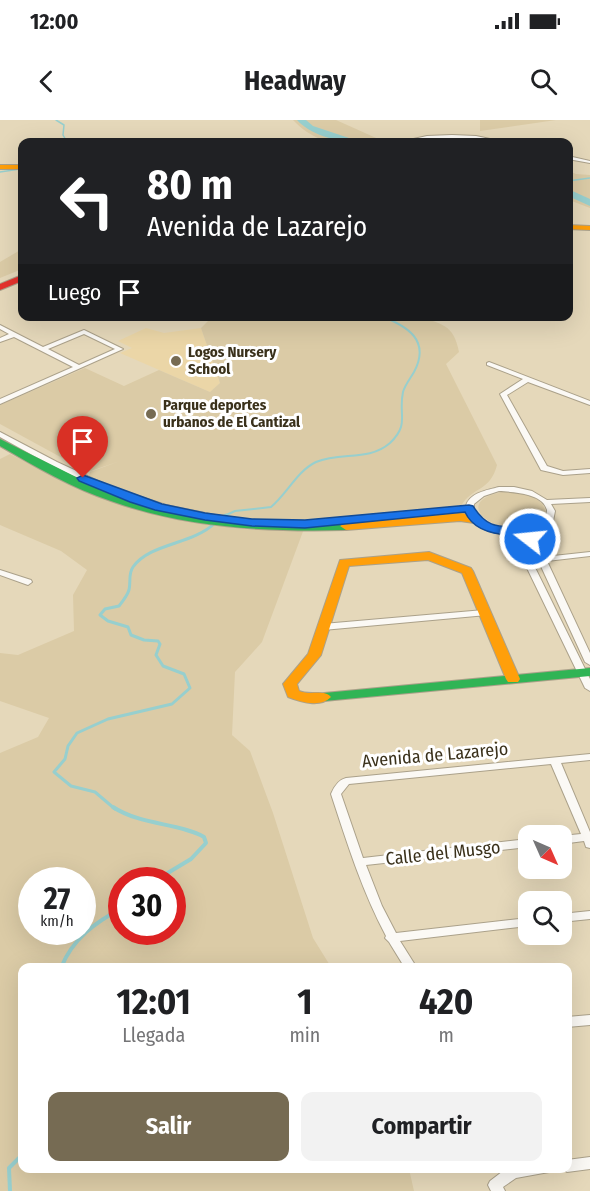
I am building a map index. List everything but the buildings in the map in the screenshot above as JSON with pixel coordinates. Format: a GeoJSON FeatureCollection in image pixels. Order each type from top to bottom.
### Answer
{"type":"FeatureCollection","features":[{"type":"Feature","properties":{"kind":"main road"},"geometry":{"type":"LineString","coordinates":[[573,227],[590,228]]}},
{"type":"Feature","properties":{"kind":"main road"},"geometry":{"type":"LineString","coordinates":[[573,232],[590,233]]}},
{"type":"Feature","properties":{"kind":"main road"},"geometry":{"type":"LineString","coordinates":[[0,285],[18,278]]}},
{"type":"Feature","properties":{"kind":"main road"},"geometry":{"type":"LineString","coordinates":[[0,442],[104,491],[155,512],[202,521],[256,528],[460,517],[471,514]]}},
{"type":"Feature","properties":{"kind":"main road"},"geometry":{"type":"LineString","coordinates":[[513,679],[467,571],[429,556],[418,556],[344,563],[314,655],[290,684],[293,694],[305,699],[513,679],[587,669]]}},
{"type":"Feature","properties":{"kind":"street"},"geometry":{"type":"LineString","coordinates":[[419,138],[460,136],[474,138]]}},
{"type":"Feature","properties":{"kind":"street"},"geometry":{"type":"LineString","coordinates":[[573,158],[590,162]]}},
{"type":"Feature","properties":{"kind":"street"},"geometry":{"type":"LineString","coordinates":[[0,327],[78,367]]}},
{"type":"Feature","properties":{"kind":"street"},"geometry":{"type":"LineString","coordinates":[[0,402],[120,349],[84,332],[43,349]]}},
{"type":"Feature","properties":{"kind":"street"},"geometry":{"type":"LineString","coordinates":[[0,340],[15,334]]}},
{"type":"Feature","properties":{"kind":"street"},"geometry":{"type":"LineString","coordinates":[[489,364],[590,403]]}},
{"type":"Feature","properties":{"kind":"street"},"geometry":{"type":"LineString","coordinates":[[528,380],[503,394],[544,468],[563,473],[590,471]]}},
{"type":"Feature","properties":{"kind":"street"},"geometry":{"type":"LineString","coordinates":[[0,434],[104,491]]}},
{"type":"Feature","properties":{"kind":"street"},"geometry":{"type":"LineString","coordinates":[[546,502],[551,511],[549,521],[528,531],[514,533],[495,530],[471,514],[470,503],[481,494],[499,489],[521,490],[546,502],[590,500]]}},
{"type":"Feature","properties":{"kind":"street"},"geometry":{"type":"LineString","coordinates":[[551,511],[590,506]]}},
{"type":"Feature","properties":{"kind":"street"},"geometry":{"type":"LineString","coordinates":[[528,531],[542,559],[587,669],[590,688]]}},
{"type":"Feature","properties":{"kind":"street"},"geometry":{"type":"LineString","coordinates":[[514,533],[587,669]]}},
{"type":"Feature","properties":{"kind":"street"},"geometry":{"type":"LineString","coordinates":[[530,560],[590,554]]}},
{"type":"Feature","properties":{"kind":"street"},"geometry":{"type":"LineString","coordinates":[[0,572],[28,582]]}},
{"type":"Feature","properties":{"kind":"street"},"geometry":{"type":"LineString","coordinates":[[323,627],[484,613]]}},
{"type":"Feature","properties":{"kind":"street","name":"Avenida de Lazarejo"},"geometry":{"type":"LineString","coordinates":[[408,963],[391,938],[358,862],[336,794],[339,788],[346,781],[590,757]]}},
{"type":"Feature","properties":{"kind":"street"},"geometry":{"type":"LineString","coordinates":[[555,761],[589,841],[572,840]]}},
{"type":"Feature","properties":{"kind":"street","name":"Calle del Musgo"},"geometry":{"type":"LineString","coordinates":[[358,862],[518,844]]}},
{"type":"Feature","properties":{"kind":"street"},"geometry":{"type":"LineString","coordinates":[[572,917],[590,915]]}},
{"type":"Feature","properties":{"kind":"street"},"geometry":{"type":"LineString","coordinates":[[391,938],[518,923]]}},
{"type":"Feature","properties":{"kind":"street"},"geometry":{"type":"LineString","coordinates":[[572,1022],[590,1020]]}},
{"type":"Feature","properties":{"kind":"street"},"geometry":{"type":"LineString","coordinates":[[572,1165],[590,1163]]}},
{"type":"Feature","properties":{"kind":"street"},"geometry":{"type":"LineString","coordinates":[[498,1191],[495,1185],[512,1173]]}},
{"type":"Feature","properties":{"kind":"shaded area"},"geometry":{"type":"Polygon","coordinates":[[[293,120],[336,120],[376,138],[320,138],[304,130],[293,120]]]}},
{"type":"Feature","properties":{"kind":"shaded area"},"geometry":{"type":"Polygon","coordinates":[[[480,120],[556,120],[480,131],[480,120]]]}},
{"type":"Feature","properties":{"kind":"shaded area"},"geometry":{"type":"Polygon","coordinates":[[[573,173],[590,175],[590,208],[573,202],[573,173]]]}},
{"type":"Feature","properties":{"kind":"shaded area"},"geometry":{"type":"Polygon","coordinates":[[[18,251],[18,271],[0,278],[0,262],[18,251]]]}},
{"type":"Feature","properties":{"kind":"shaded area"},"geometry":{"type":"Polygon","coordinates":[[[208,321],[431,321],[445,326],[454,336],[459,352],[446,364],[497,465],[486,485],[471,495],[461,506],[304,521],[305,526],[262,642],[235,672],[232,735],[250,751],[273,813],[313,938],[329,963],[18,963],[18,1173],[410,1173],[414,1191],[0,1191],[0,753],[38,737],[49,718],[0,701],[0,653],[18,655],[74,631],[73,595],[87,570],[61,551],[0,525],[0,459],[10,454],[84,491],[90,472],[120,461],[88,472],[0,424],[0,405],[85,368],[124,386],[159,370],[210,392],[220,383],[201,328],[208,321]]]}},
{"type":"Feature","properties":{"kind":"shaded area","name":"Logos Nursery School"},"geometry":{"type":"Polygon","coordinates":[[[146,328],[164,333],[201,328],[220,383],[210,392],[120,353],[132,348],[118,341],[146,328]]]}},
{"type":"Feature","properties":{"kind":"shaded area"},"geometry":{"type":"Polygon","coordinates":[[[502,492],[535,498],[544,507],[546,514],[535,525],[521,529],[505,528],[491,523],[482,515],[478,506],[484,498],[502,492]]]}},
{"type":"Feature","properties":{"kind":"waterway"},"geometry":{"type":"LineString","coordinates":[[56,120],[64,125],[65,138]]}},
{"type":"Feature","properties":{"kind":"waterway"},"geometry":{"type":"LineString","coordinates":[[301,120],[310,128],[344,138]]}},
{"type":"Feature","properties":{"kind":"waterway"},"geometry":{"type":"LineString","coordinates":[[0,172],[18,169]]}},
{"type":"Feature","properties":{"kind":"waterway"},"geometry":{"type":"LineString","coordinates":[[573,180],[590,178]]}},
{"type":"Feature","properties":{"kind":"waterway"},"geometry":{"type":"LineString","coordinates":[[573,194],[590,203]]}},
{"type":"Feature","properties":{"kind":"waterway"},"geometry":{"type":"LineString","coordinates":[[226,515],[235,511],[271,507],[303,471],[316,462],[373,452],[390,443],[402,425],[403,392],[419,361],[420,351],[414,336],[393,321]]}},
{"type":"Feature","properties":{"kind":"waterway"},"geometry":{"type":"LineString","coordinates":[[220,519],[226,515]]}},
{"type":"Feature","properties":{"kind":"waterway"},"geometry":{"type":"LineString","coordinates":[[115,809],[95,792],[71,786],[54,772],[65,759],[68,746],[77,733],[108,719],[172,704],[190,688],[184,674],[163,666],[156,655],[160,644],[158,641],[144,640],[131,635],[128,627],[108,621],[100,615],[105,609],[119,606],[129,590],[131,570],[140,559],[160,548],[195,536],[215,523]]}},
{"type":"Feature","properties":{"kind":"waterway"},"geometry":{"type":"LineString","coordinates":[[113,807],[147,821],[194,832],[204,837],[206,843],[191,859],[178,867]]}},
{"type":"Feature","properties":{"kind":"waterway"},"geometry":{"type":"LineString","coordinates":[[64,963],[78,940],[108,916]]}},
{"type":"Feature","properties":{"kind":"waterway"},"geometry":{"type":"LineString","coordinates":[[10,1191],[9,1168],[18,1159]]}},
{"type":"Feature","properties":{"kind":"traffic: fast"},"geometry":{"type":"LineString","coordinates":[[0,442],[56,473],[100,493],[171,515],[259,526],[346,526]]}},
{"type":"Feature","properties":{"kind":"traffic: fast"},"geometry":{"type":"LineString","coordinates":[[324,697],[590,672]]}},
{"type":"Feature","properties":{"kind":"traffic: slow"},"geometry":{"type":"LineString","coordinates":[[0,167],[18,167]]}},
{"type":"Feature","properties":{"kind":"traffic: slow"},"geometry":{"type":"LineString","coordinates":[[573,227],[590,228]]}},
{"type":"Feature","properties":{"kind":"traffic: slow"},"geometry":{"type":"LineString","coordinates":[[346,526],[460,517],[474,519]]}},
{"type":"Feature","properties":{"kind":"traffic: slow"},"geometry":{"type":"LineString","coordinates":[[324,697],[305,699],[293,694],[290,684],[314,655],[344,563],[429,556],[467,571],[513,679]]}},
{"type":"Feature","properties":{"kind":"traffic: jam"},"geometry":{"type":"LineString","coordinates":[[0,287],[18,280]]}},
{"type":"Feature","properties":{"kind":"place","name":"Logos Nursery School"},"geometry":{"type":"Point","coordinates":[176,361]}},
{"type":"Feature","properties":{"kind":"place","name":"Parque deportes urbanos de El Cantizal"},"geometry":{"type":"Point","coordinates":[151,414]}},
{"type":"Feature","properties":{"kind":"route"},"geometry":{"type":"LineString","coordinates":[[83,478],[134,500],[159,507],[237,521],[305,524],[457,511],[469,508],[474,519],[486,527],[514,533],[528,531],[530,539]]}}]}
